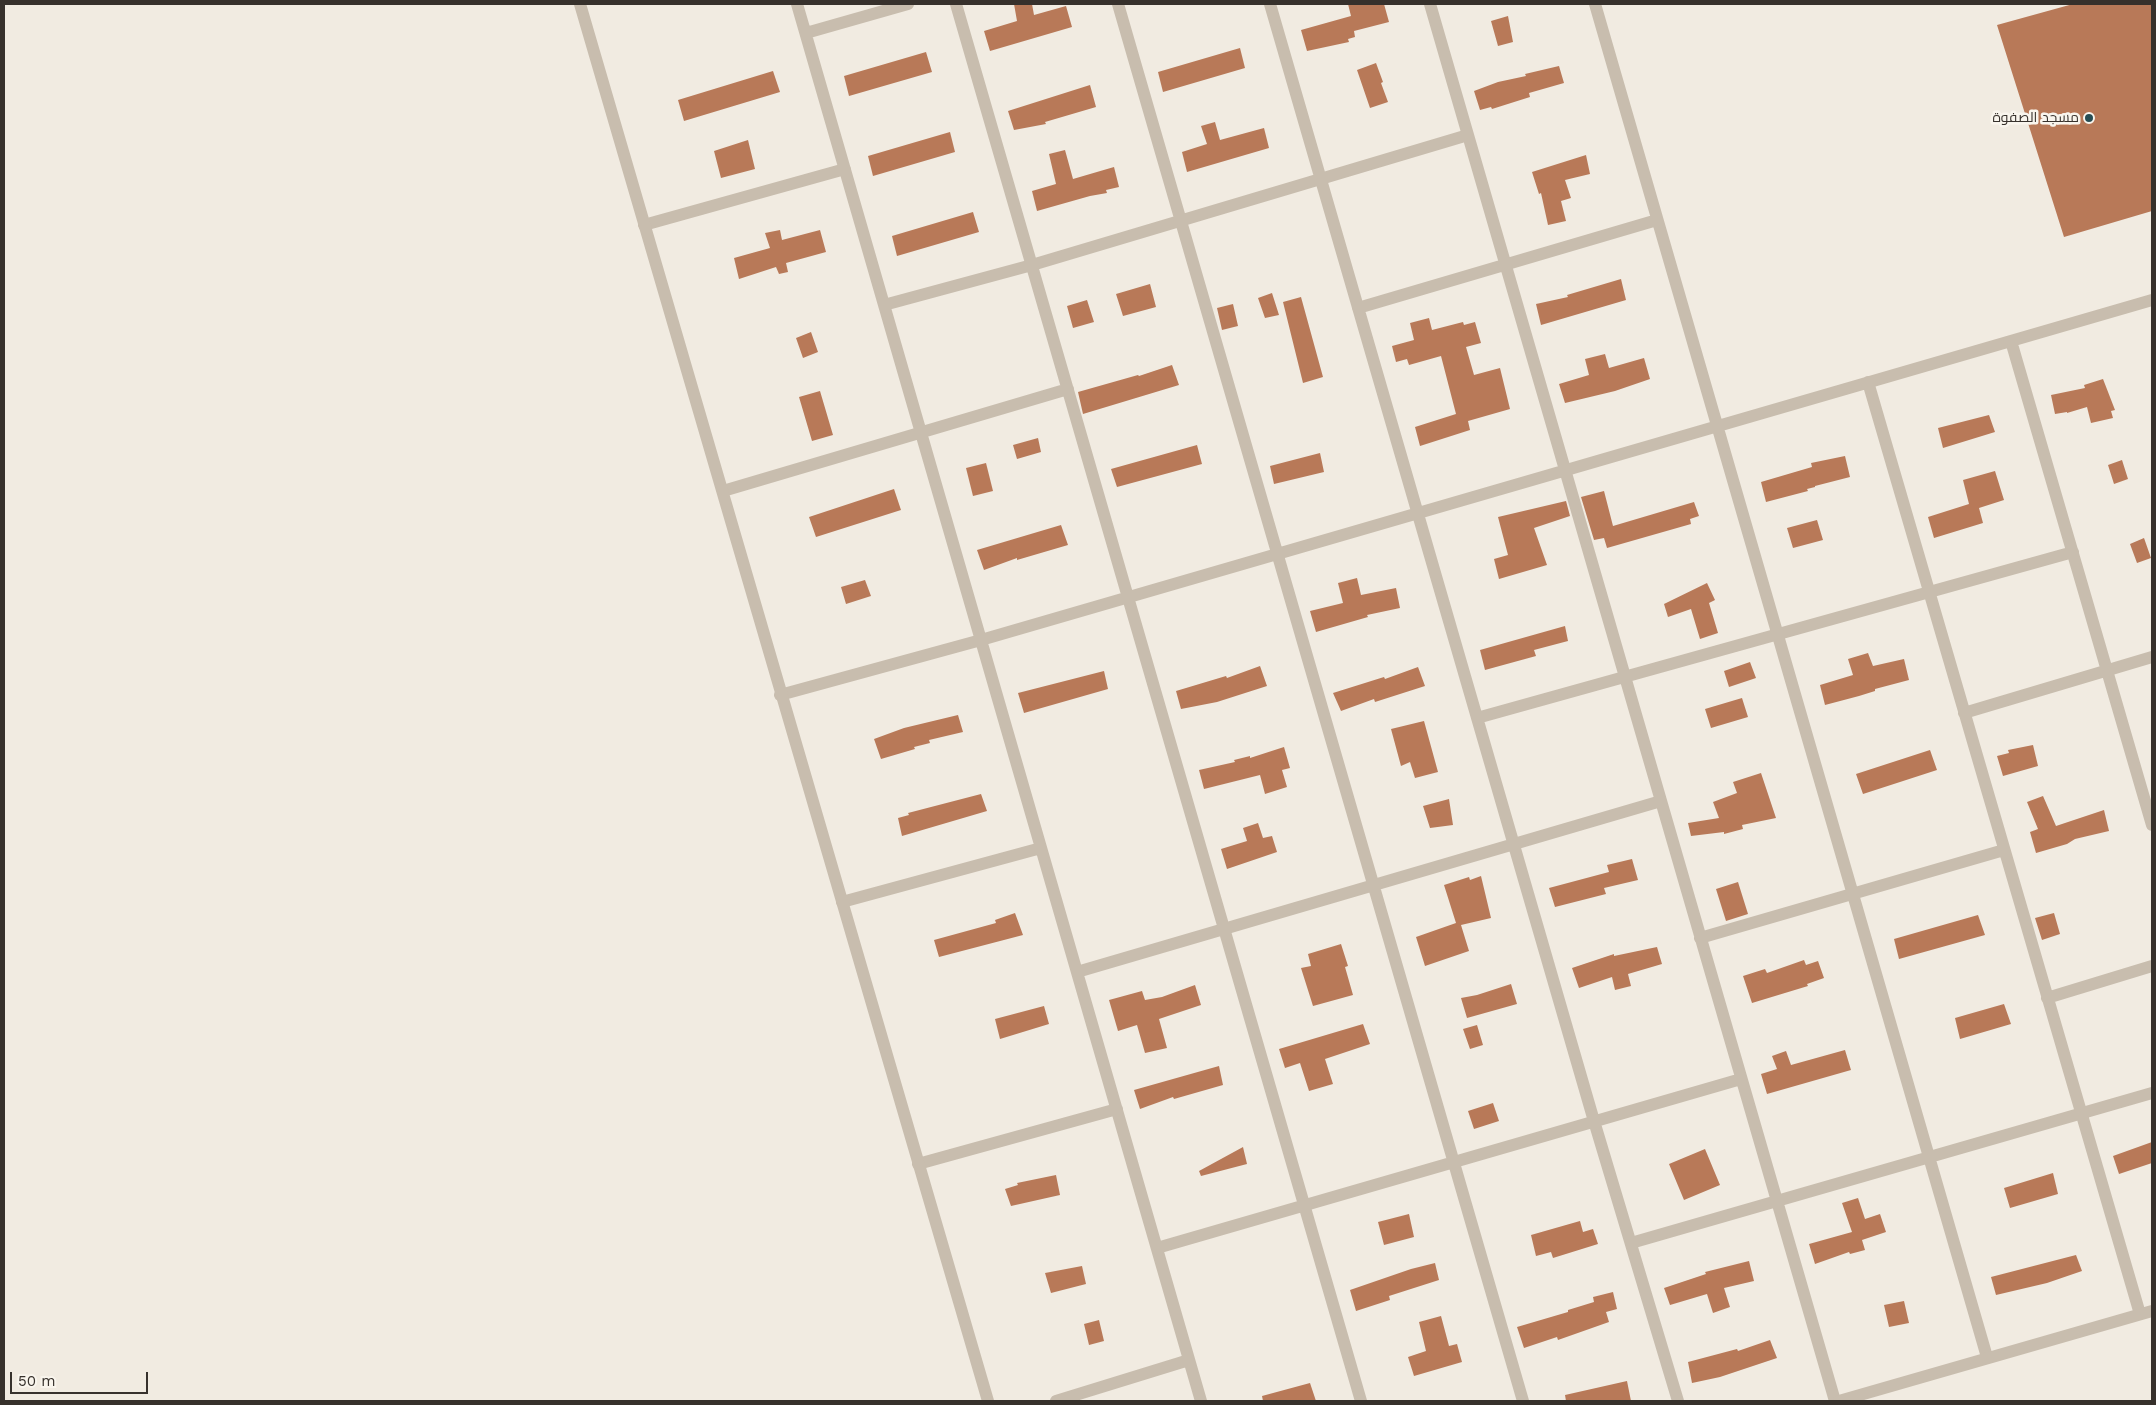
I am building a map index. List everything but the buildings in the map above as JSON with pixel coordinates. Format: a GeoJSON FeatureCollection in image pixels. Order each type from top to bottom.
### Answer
{"type":"FeatureCollection","features":[{"type":"Feature","properties":{"kind":"street"},"geometry":{"type":"LineString","coordinates":[[580,4],[723,490],[780,695],[988,1401]]}},
{"type":"Feature","properties":{"kind":"street"},"geometry":{"type":"LineString","coordinates":[[797,4],[1201,1401]]}},
{"type":"Feature","properties":{"kind":"street"},"geometry":{"type":"LineString","coordinates":[[806,33],[908,4]]}},
{"type":"Feature","properties":{"kind":"street"},"geometry":{"type":"LineString","coordinates":[[956,4],[1360,1401]]}},
{"type":"Feature","properties":{"kind":"street"},"geometry":{"type":"LineString","coordinates":[[1118,4],[1523,1401]]}},
{"type":"Feature","properties":{"kind":"street"},"geometry":{"type":"LineString","coordinates":[[1270,4],[1594,1121],[1678,1401]]}},
{"type":"Feature","properties":{"kind":"street"},"geometry":{"type":"LineString","coordinates":[[1430,4],[1835,1401]]}},
{"type":"Feature","properties":{"kind":"street"},"geometry":{"type":"LineString","coordinates":[[1594,4],[1987,1357]]}},
{"type":"Feature","properties":{"kind":"street"},"geometry":{"type":"LineString","coordinates":[[884,305],[1032,265],[1468,136]]}},
{"type":"Feature","properties":{"kind":"street"},"geometry":{"type":"LineString","coordinates":[[644,225],[845,169]]}},
{"type":"Feature","properties":{"kind":"street"},"geometry":{"type":"LineString","coordinates":[[1358,308],[1657,220]]}},
{"type":"Feature","properties":{"kind":"street"},"geometry":{"type":"LineString","coordinates":[[780,695],[981,640],[2152,300]]}},
{"type":"Feature","properties":{"kind":"street"},"geometry":{"type":"LineString","coordinates":[[2011,341],[2152,825]]}},
{"type":"Feature","properties":{"kind":"street"},"geometry":{"type":"LineString","coordinates":[[1839,1401],[2146,1312],[2081,1114],[1868,382]]}},
{"type":"Feature","properties":{"kind":"street"},"geometry":{"type":"LineString","coordinates":[[723,490],[1068,389]]}},
{"type":"Feature","properties":{"kind":"street"},"geometry":{"type":"LineString","coordinates":[[1477,718],[2073,552]]}},
{"type":"Feature","properties":{"kind":"street"},"geometry":{"type":"LineString","coordinates":[[1964,713],[2152,658]]}},
{"type":"Feature","properties":{"kind":"street"},"geometry":{"type":"LineString","coordinates":[[1077,972],[1661,801]]}},
{"type":"Feature","properties":{"kind":"street"},"geometry":{"type":"LineString","coordinates":[[842,902],[1041,848]]}},
{"type":"Feature","properties":{"kind":"street"},"geometry":{"type":"LineString","coordinates":[[1700,938],[2004,850]]}},
{"type":"Feature","properties":{"kind":"street"},"geometry":{"type":"LineString","coordinates":[[2047,998],[2152,966]]}},
{"type":"Feature","properties":{"kind":"street"},"geometry":{"type":"LineString","coordinates":[[1157,1248],[1741,1079]]}},
{"type":"Feature","properties":{"kind":"street"},"geometry":{"type":"LineString","coordinates":[[1631,1243],[2152,1093]]}},
{"type":"Feature","properties":{"kind":"street"},"geometry":{"type":"LineString","coordinates":[[918,1164],[1116,1109]]}},
{"type":"Feature","properties":{"kind":"street"},"geometry":{"type":"LineString","coordinates":[[1056,1401],[1189,1360]]}},
{"type":"Feature","properties":{"kind":"place","name":"مسجد الصفوة"},"geometry":{"type":"Point","coordinates":[2089,118]}}]}
